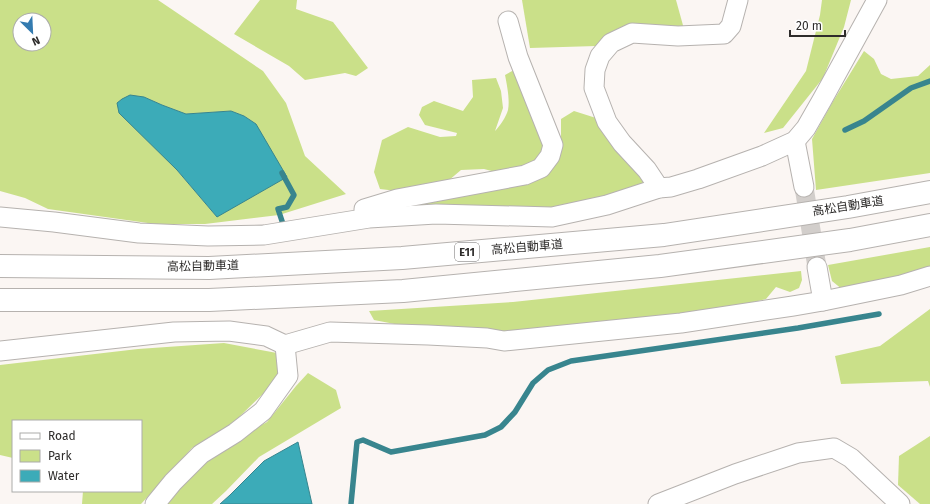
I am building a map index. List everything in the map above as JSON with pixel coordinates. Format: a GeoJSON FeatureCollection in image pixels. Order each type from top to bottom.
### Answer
{"type":"FeatureCollection","features":[{"type":"Feature","properties":{"kind":"highway","name":"高松自動車道"},"geometry":{"type":"LineString","coordinates":[[0,266],[209,268],[402,258],[664,235],[848,207],[930,192]]}},
{"type":"Feature","properties":{"kind":"highway"},"geometry":{"type":"LineString","coordinates":[[0,300],[209,300],[403,291],[660,266],[850,240],[930,225]]}},
{"type":"Feature","properties":{"kind":"street"},"geometry":{"type":"LineString","coordinates":[[659,188],[647,170],[622,143],[607,122],[594,88],[595,70],[600,56],[611,43],[632,33],[678,36],[724,34],[731,26],[738,0]]}},
{"type":"Feature","properties":{"kind":"street"},"geometry":{"type":"LineString","coordinates":[[0,217],[54,222],[138,233],[208,236],[264,235],[365,218],[436,214],[552,217],[607,205],[659,188],[671,187],[698,179],[762,156],[795,141],[806,128],[877,0]]}},
{"type":"Feature","properties":{"kind":"street"},"geometry":{"type":"LineString","coordinates":[[365,218],[364,209],[397,199],[525,175],[541,168],[550,156],[553,145],[518,57],[508,21]]}},
{"type":"Feature","properties":{"kind":"street"},"geometry":{"type":"LineString","coordinates":[[795,141],[804,187]]}},
{"type":"Feature","properties":{"kind":"street"},"geometry":{"type":"LineString","coordinates":[[817,267],[823,301]]}},
{"type":"Feature","properties":{"kind":"street"},"geometry":{"type":"LineString","coordinates":[[0,351],[174,332],[230,331],[266,336],[285,345],[330,332],[480,338],[504,341],[681,323],[823,301],[900,285],[930,276]]}},
{"type":"Feature","properties":{"kind":"street"},"geometry":{"type":"LineString","coordinates":[[155,504],[173,482],[201,454],[235,432],[263,411],[288,376],[285,345]]}},
{"type":"Feature","properties":{"kind":"street"},"geometry":{"type":"LineString","coordinates":[[658,504],[735,474],[798,453],[834,448],[851,458],[900,504]]}},
{"type":"Feature","properties":{"kind":"green space"},"geometry":{"type":"Polygon","coordinates":[[[0,0],[158,0],[263,71],[286,103],[305,156],[346,194],[279,215],[205,224],[155,224],[48,209],[25,198],[0,191],[0,0]],[[144,97],[177,170],[217,217],[256,124],[244,116],[231,111],[186,114],[144,97]]]}},
{"type":"Feature","properties":{"kind":"green space"},"geometry":{"type":"Polygon","coordinates":[[[260,0],[297,0],[296,9],[333,22],[368,68],[356,76],[345,73],[305,80],[289,66],[234,34],[260,0]]]}},
{"type":"Feature","properties":{"kind":"green space"},"geometry":{"type":"Polygon","coordinates":[[[522,0],[676,0],[684,29],[596,46],[530,48],[522,0]]]}},
{"type":"Feature","properties":{"kind":"green space"},"geometry":{"type":"Polygon","coordinates":[[[822,0],[851,0],[844,27],[823,78],[783,128],[764,133],[806,71],[820,15],[822,0]]]}},
{"type":"Feature","properties":{"kind":"green space"},"geometry":{"type":"Polygon","coordinates":[[[864,51],[874,59],[881,74],[891,79],[918,76],[930,65],[930,173],[816,190],[812,139],[864,51]]]}},
{"type":"Feature","properties":{"kind":"green space"},"geometry":{"type":"Polygon","coordinates":[[[514,70],[544,136],[543,150],[532,167],[503,174],[484,169],[461,170],[448,181],[397,191],[380,189],[374,172],[382,140],[408,127],[440,137],[456,136],[457,133],[425,125],[419,115],[422,107],[434,101],[463,111],[473,97],[472,80],[496,78],[501,91],[503,108],[495,131],[506,116],[509,106],[505,75],[514,70]]]}},
{"type":"Feature","properties":{"kind":"green space"},"geometry":{"type":"Polygon","coordinates":[[[574,111],[596,118],[647,179],[635,190],[543,211],[387,209],[541,176],[554,166],[561,144],[561,119],[574,111]]]}},
{"type":"Feature","properties":{"kind":"green space"},"geometry":{"type":"Polygon","coordinates":[[[930,247],[930,270],[843,290],[832,281],[828,265],[930,247]]]}},
{"type":"Feature","properties":{"kind":"green space"},"geometry":{"type":"Polygon","coordinates":[[[801,271],[802,280],[799,288],[790,292],[776,287],[766,299],[742,305],[570,326],[494,332],[405,326],[374,320],[369,311],[513,302],[801,271]]]}},
{"type":"Feature","properties":{"kind":"green space"},"geometry":{"type":"Polygon","coordinates":[[[930,309],[930,387],[928,381],[841,384],[835,356],[880,346],[930,309]]]}},
{"type":"Feature","properties":{"kind":"green space"},"geometry":{"type":"Polygon","coordinates":[[[224,343],[277,353],[280,374],[272,385],[230,426],[192,448],[141,504],[82,504],[83,492],[142,492],[142,420],[12,420],[12,458],[0,455],[0,365],[138,349],[224,343]]]}},
{"type":"Feature","properties":{"kind":"green space"},"geometry":{"type":"Polygon","coordinates":[[[308,373],[336,390],[341,408],[259,457],[212,504],[164,504],[201,462],[224,446],[267,422],[308,373]]]}},
{"type":"Feature","properties":{"kind":"green space"},"geometry":{"type":"Polygon","coordinates":[[[930,436],[930,504],[920,504],[898,485],[899,456],[930,436]]]}},
{"type":"Feature","properties":{"kind":"water"},"geometry":{"type":"Polygon","coordinates":[[[130,95],[144,97],[186,114],[231,111],[244,116],[256,124],[287,177],[217,217],[177,170],[119,113],[117,103],[130,95]]]}},
{"type":"Feature","properties":{"kind":"water"},"geometry":{"type":"Polygon","coordinates":[[[298,442],[312,504],[220,504],[264,461],[298,442]]]}},
{"type":"Feature","properties":{"kind":"waterway"},"geometry":{"type":"LineString","coordinates":[[845,130],[864,121],[911,88],[930,81]]}},
{"type":"Feature","properties":{"kind":"waterway"},"geometry":{"type":"LineString","coordinates":[[282,173],[294,195],[287,207],[278,209],[283,224]]}},
{"type":"Feature","properties":{"kind":"waterway"},"geometry":{"type":"LineString","coordinates":[[351,504],[357,442],[363,440],[391,452],[485,435],[501,427],[515,412],[533,383],[548,370],[571,361],[798,328],[879,314]]}},
{"type":"Feature","properties":{"kind":"tunnel"},"geometry":{"type":"LineString","coordinates":[[804,187],[817,267]]}}]}
